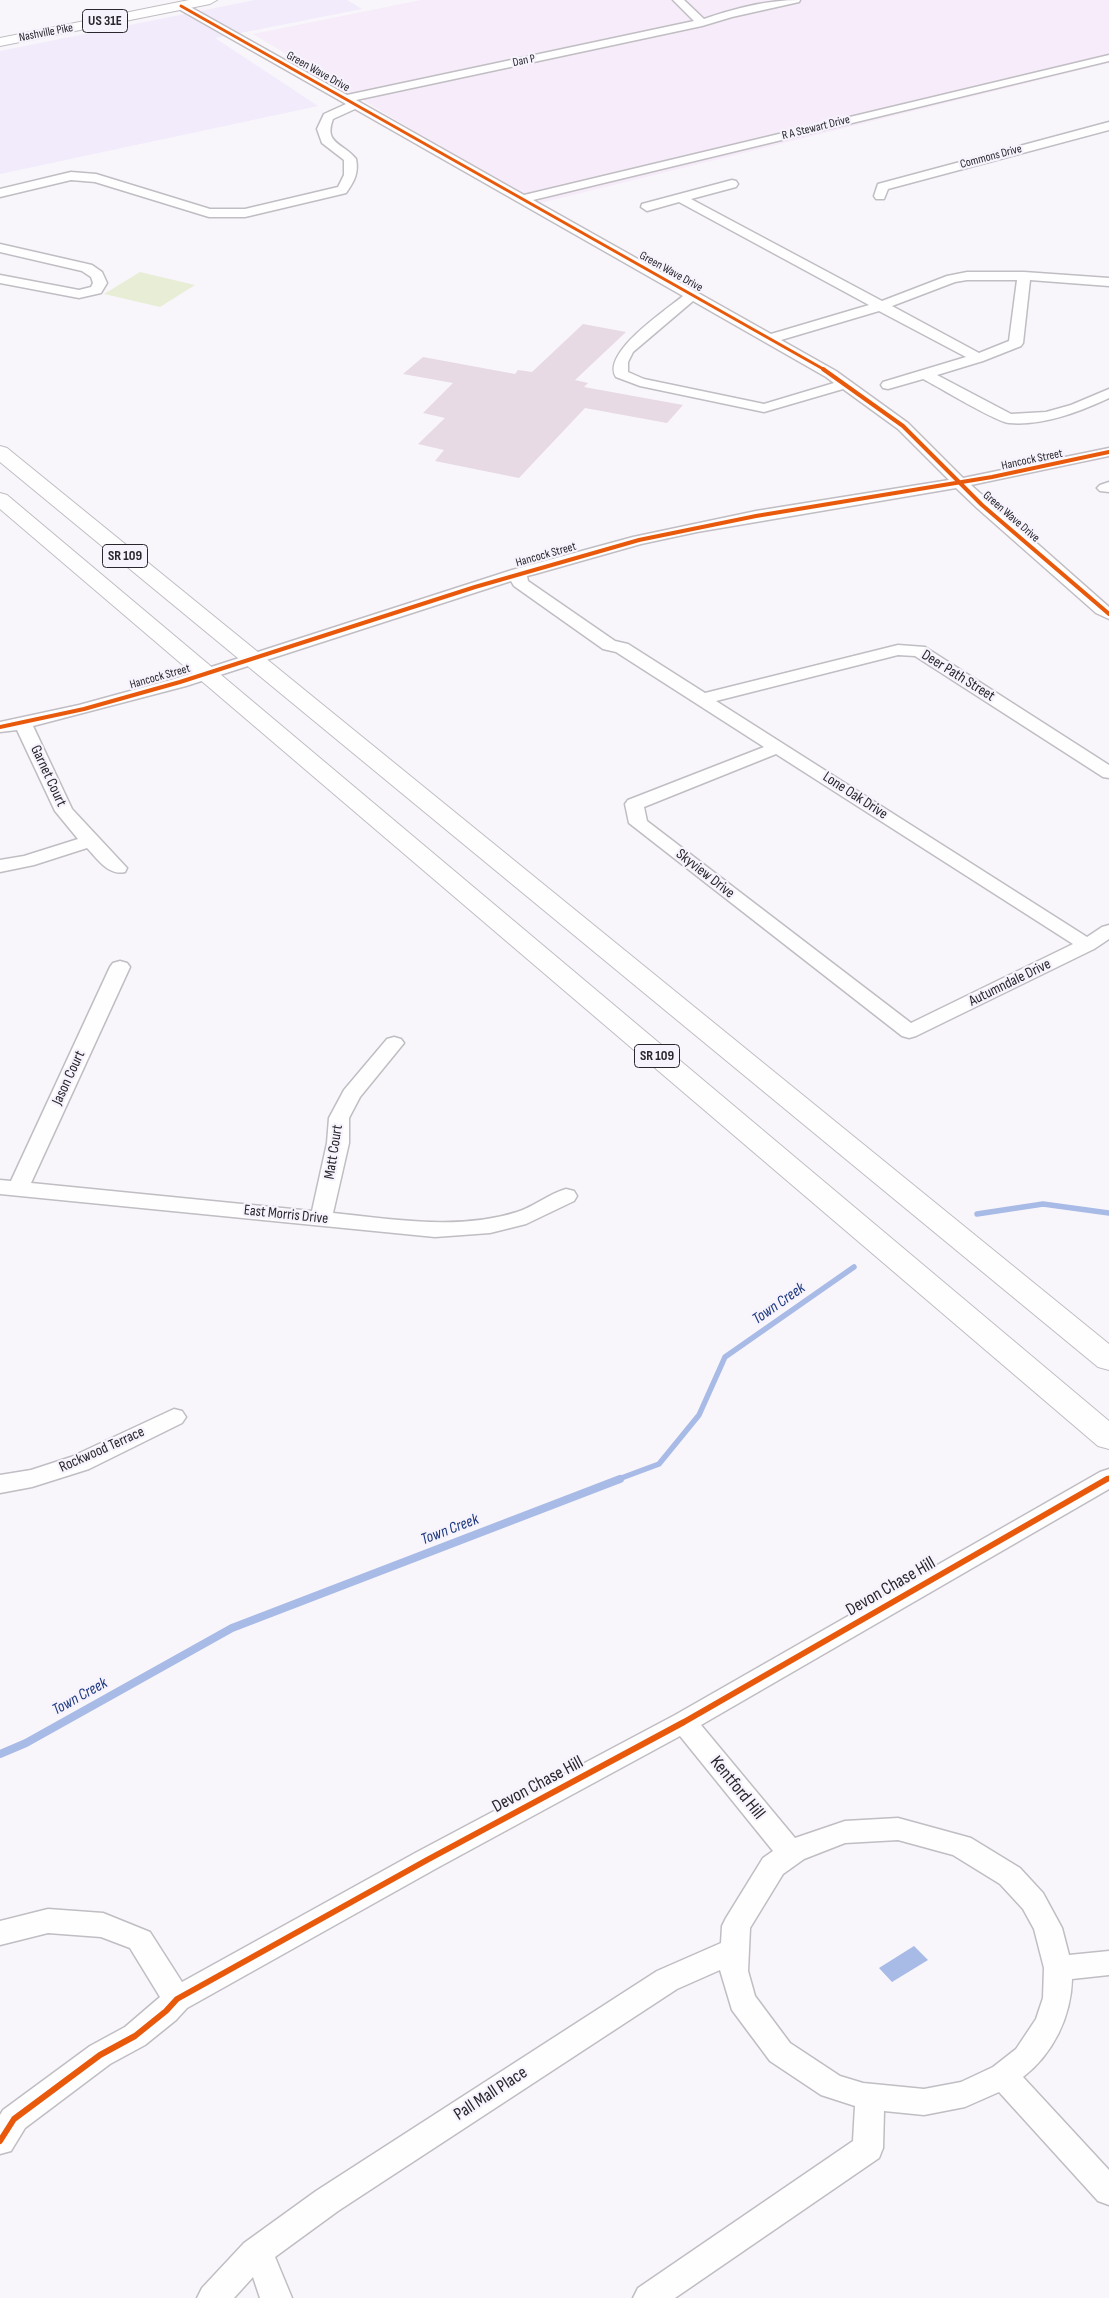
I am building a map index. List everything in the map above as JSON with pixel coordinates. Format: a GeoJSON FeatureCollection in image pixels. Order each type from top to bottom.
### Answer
{"type":"FeatureCollection","features":[{"type":"Feature","properties":{"kind":"main road","name":"Nashville Pike"},"geometry":{"type":"LineString","coordinates":[[0,42],[210,0]]}},
{"type":"Feature","properties":{"kind":"main road","name":"SR 109"},"geometry":{"type":"LineString","coordinates":[[0,452],[1109,1360]]}},
{"type":"Feature","properties":{"kind":"main road","name":"SR 109"},"geometry":{"type":"LineString","coordinates":[[0,500],[1109,1438]]}},
{"type":"Feature","properties":{"kind":"street"},"geometry":{"type":"LineString","coordinates":[[678,0],[702,23]]}},
{"type":"Feature","properties":{"kind":"street","name":"Dan P"},"geometry":{"type":"LineString","coordinates":[[0,193],[71,176],[96,178],[210,213],[246,213],[342,190],[349,180],[352,170],[350,158],[326,140],[323,129],[328,117],[353,100],[702,23],[729,14],[795,0]]}},
{"type":"Feature","properties":{"kind":"street","name":"Green Wave Drive"},"geometry":{"type":"LineString","coordinates":[[180,6],[353,100],[522,199],[831,374],[903,426],[960,485],[1107,611]]}},
{"type":"Feature","properties":{"kind":"street","name":"R A Stewart Drive"},"geometry":{"type":"LineString","coordinates":[[522,199],[1109,58]]}},
{"type":"Feature","properties":{"kind":"street","name":"Commons Drive"},"geometry":{"type":"LineString","coordinates":[[880,196],[882,187],[1109,126]]}},
{"type":"Feature","properties":{"kind":"street"},"geometry":{"type":"LineString","coordinates":[[647,207],[732,184]]}},
{"type":"Feature","properties":{"kind":"street"},"geometry":{"type":"LineString","coordinates":[[680,198],[978,358]]}},
{"type":"Feature","properties":{"kind":"street"},"geometry":{"type":"LineString","coordinates":[[0,248],[87,268],[97,275],[100,282],[96,290],[79,294],[0,279]]}},
{"type":"Feature","properties":{"kind":"street"},"geometry":{"type":"LineString","coordinates":[[769,339],[880,306],[952,279],[967,276],[1024,276],[1109,282]]}},
{"type":"Feature","properties":{"kind":"street"},"geometry":{"type":"LineString","coordinates":[[888,384],[978,358],[1016,343],[1024,276]]}},
{"type":"Feature","properties":{"kind":"street"},"geometry":{"type":"LineString","coordinates":[[692,295],[627,350],[621,362],[621,374],[640,382],[764,408],[845,384]]}},
{"type":"Feature","properties":{"kind":"street"},"geometry":{"type":"LineString","coordinates":[[925,374],[1009,419],[1046,416],[1076,408],[1109,393]]}},
{"type":"Feature","properties":{"kind":"street","name":"Hancock Street"},"geometry":{"type":"LineString","coordinates":[[0,727],[23,724],[206,675],[518,573],[636,541],[704,525],[960,485],[1064,464],[1109,452]]}},
{"type":"Feature","properties":{"kind":"street","name":"Lone Oak Drive"},"geometry":{"type":"LineString","coordinates":[[518,573],[520,583],[609,645],[622,648],[1087,945]]}},
{"type":"Feature","properties":{"kind":"street","name":"Deer Path Street"},"geometry":{"type":"LineString","coordinates":[[702,699],[898,650],[918,651],[1109,774]]}},
{"type":"Feature","properties":{"kind":"street","name":"Garnet Court"},"geometry":{"type":"LineString","coordinates":[[23,724],[64,811],[90,841],[118,868]]}},
{"type":"Feature","properties":{"kind":"street","name":"Skyview Drive"},"geometry":{"type":"LineString","coordinates":[[779,747],[634,804],[638,823],[908,1032]]}},
{"type":"Feature","properties":{"kind":"street"},"geometry":{"type":"LineString","coordinates":[[0,866],[27,861],[90,841]]}},
{"type":"Feature","properties":{"kind":"street","name":"Autumndale Drive"},"geometry":{"type":"LineString","coordinates":[[908,1032],[1087,945],[1109,930]]}},
{"type":"Feature","properties":{"kind":"street","name":"Jason Court"},"geometry":{"type":"LineString","coordinates":[[9,1188],[120,967]]}},
{"type":"Feature","properties":{"kind":"street","name":"Matt Court"},"geometry":{"type":"LineString","coordinates":[[321,1218],[338,1143],[339,1118],[351,1095],[394,1043]]}},
{"type":"Feature","properties":{"kind":"street","name":"East Morris Drive"},"geometry":{"type":"LineString","coordinates":[[9,1188],[435,1230],[490,1226],[526,1217],[566,1196]]}},
{"type":"Feature","properties":{"kind":"street","name":"Rockwood Terrace"},"geometry":{"type":"LineString","coordinates":[[0,1484],[32,1478],[80,1463],[174,1417]]}},
{"type":"Feature","properties":{"kind":"street","name":"Devon Chase Hill"},"geometry":{"type":"LineString","coordinates":[[0,2141],[14,2119],[100,2055],[135,2036],[166,2011],[177,1999],[427,1860],[684,1722],[1109,1478]]}},
{"type":"Feature","properties":{"kind":"street","name":"Kentford Hill"},"geometry":{"type":"LineString","coordinates":[[684,1722],[791,1854]]}},
{"type":"Feature","properties":{"kind":"street"},"geometry":{"type":"LineString","coordinates":[[898,1830],[961,1846],[1010,1876],[1032,1901],[1048,1928],[1058,1968],[1057,1998],[1049,2024],[1026,2058],[1003,2076],[965,2094],[924,2102],[870,2097],[831,2086],[780,2052],[742,2001],[734,1971],[736,1926],[773,1866],[791,1854],[814,1842],[845,1832],[898,1830]]}},
{"type":"Feature","properties":{"kind":"street"},"geometry":{"type":"LineString","coordinates":[[0,1933],[48,1921],[103,1925],[140,1940],[177,1999]]}},
{"type":"Feature","properties":{"kind":"street","name":"Pall Mall Place"},"geometry":{"type":"LineString","coordinates":[[213,2298],[255,2253],[327,2201],[667,1980],[735,1950]]}},
{"type":"Feature","properties":{"kind":"street"},"geometry":{"type":"LineString","coordinates":[[1058,1968],[1109,1963]]}},
{"type":"Feature","properties":{"kind":"street"},"geometry":{"type":"LineString","coordinates":[[1003,2076],[1109,2191]]}},
{"type":"Feature","properties":{"kind":"street"},"geometry":{"type":"LineString","coordinates":[[652,2297],[868,2148],[870,2097]]}},
{"type":"Feature","properties":{"kind":"street"},"geometry":{"type":"LineString","coordinates":[[255,2253],[266,2270],[276,2298]]}},
{"type":"Feature","properties":{"kind":"shaded area"},"geometry":{"type":"Polygon","coordinates":[[[255,0],[347,0],[362,9],[215,38],[318,106],[0,174],[0,51],[255,0]]]}},
{"type":"Feature","properties":{"kind":"shaded area"},"geometry":{"type":"Polygon","coordinates":[[[421,0],[1109,0],[1109,63],[536,204],[253,34],[421,0]]]}},
{"type":"Feature","properties":{"kind":"green space"},"geometry":{"type":"Polygon","coordinates":[[[140,272],[195,285],[160,307],[104,294],[140,272]]]}},
{"type":"Feature","properties":{"kind":"water"},"geometry":{"type":"Polygon","coordinates":[[[914,1946],[928,1960],[892,1982],[879,1968],[914,1946]]]}},
{"type":"Feature","properties":{"kind":"building"},"geometry":{"type":"Polygon","coordinates":[[[583,324],[626,332],[575,380],[588,383],[584,387],[683,405],[667,423],[585,408],[519,478],[435,461],[444,450],[418,444],[445,418],[423,413],[453,383],[403,374],[423,357],[515,374],[518,370],[532,372],[583,324]]]}},
{"type":"Feature","properties":{"kind":"waterway","name":"Town Creek"},"geometry":{"type":"LineString","coordinates":[[977,1214],[1043,1204],[1109,1213]]}},
{"type":"Feature","properties":{"kind":"waterway","name":"Town Creek"},"geometry":{"type":"LineString","coordinates":[[616,1480],[659,1464],[699,1415],[725,1357],[854,1267]]}},
{"type":"Feature","properties":{"kind":"waterway","name":"Town Creek"},"geometry":{"type":"LineString","coordinates":[[0,1754],[26,1743],[232,1628],[620,1479]]}},
{"type":"Feature","properties":{"kind":"cycle path"},"geometry":{"type":"LineString","coordinates":[[181,6],[831,374],[903,426],[982,505],[1102,610],[1109,614]]}},
{"type":"Feature","properties":{"kind":"cycle path"},"geometry":{"type":"LineString","coordinates":[[0,727],[12,726],[84,709],[180,682],[529,570],[639,540],[756,516],[1051,466],[1109,452]]}},
{"type":"Feature","properties":{"kind":"cycle path"},"geometry":{"type":"LineString","coordinates":[[0,2141],[14,2119],[100,2055],[135,2036],[166,2011],[177,1999],[427,1860],[684,1722],[1109,1478]]}}]}
